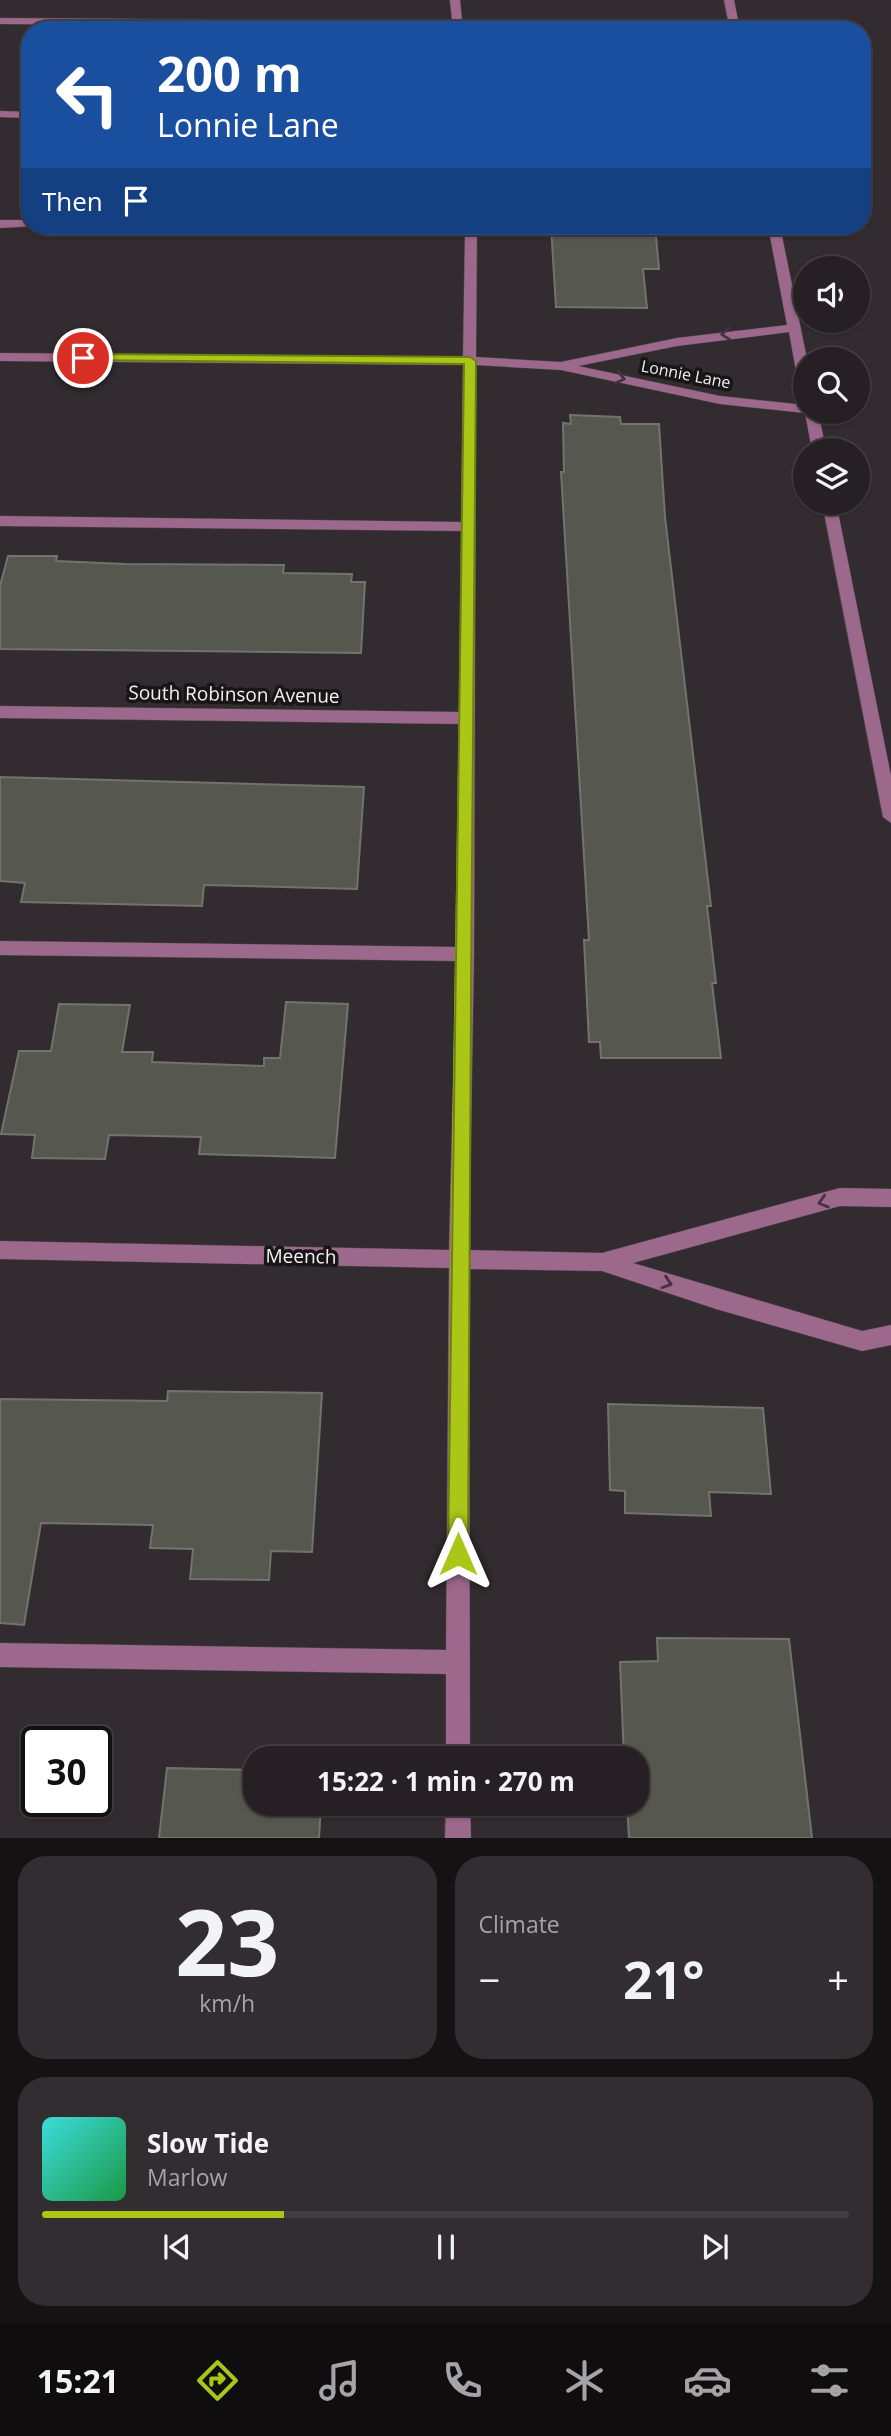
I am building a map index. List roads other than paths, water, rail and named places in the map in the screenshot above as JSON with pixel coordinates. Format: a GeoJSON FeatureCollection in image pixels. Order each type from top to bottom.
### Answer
{"type":"FeatureCollection","features":[{"type":"Feature","properties":{"kind":"street"},"geometry":{"type":"LineString","coordinates":[[455,0],[457,21]]}},
{"type":"Feature","properties":{"kind":"street"},"geometry":{"type":"LineString","coordinates":[[729,0],[733,21]]}},
{"type":"Feature","properties":{"kind":"street"},"geometry":{"type":"LineString","coordinates":[[0,20],[65,21]]}},
{"type":"Feature","properties":{"kind":"street"},"geometry":{"type":"LineString","coordinates":[[0,114],[21,115]]}},
{"type":"Feature","properties":{"kind":"street"},"geometry":{"type":"LineString","coordinates":[[0,224],[21,224]]}},
{"type":"Feature","properties":{"kind":"street"},"geometry":{"type":"LineString","coordinates":[[458,1746],[459,1258],[465,954],[471,235]]}},
{"type":"Feature","properties":{"kind":"street"},"geometry":{"type":"LineString","coordinates":[[776,235],[793,323]]}},
{"type":"Feature","properties":{"kind":"street","name":"Lonnie Lane"},"geometry":{"type":"LineString","coordinates":[[561,366],[610,353],[709,336],[793,328]]}},
{"type":"Feature","properties":{"kind":"street","name":"Lonnie Lane"},"geometry":{"type":"LineString","coordinates":[[0,357],[470,361],[561,366],[720,400],[793,408]]}},
{"type":"Feature","properties":{"kind":"street"},"geometry":{"type":"LineString","coordinates":[[832,515],[891,817]]}},
{"type":"Feature","properties":{"kind":"street"},"geometry":{"type":"LineString","coordinates":[[0,521],[469,527]]}},
{"type":"Feature","properties":{"kind":"street","name":"South Robinson Avenue"},"geometry":{"type":"LineString","coordinates":[[0,712],[467,718]]}},
{"type":"Feature","properties":{"kind":"street"},"geometry":{"type":"LineString","coordinates":[[0,948],[465,954]]}},
{"type":"Feature","properties":{"kind":"street","name":"Meench"},"geometry":{"type":"LineString","coordinates":[[602,1262],[840,1197],[891,1198]]}},
{"type":"Feature","properties":{"kind":"street","name":"Meench"},"geometry":{"type":"LineString","coordinates":[[0,1250],[602,1262],[716,1299],[862,1341],[891,1335]]}},
{"type":"Feature","properties":{"kind":"street"},"geometry":{"type":"LineString","coordinates":[[0,1655],[458,1662]]}},
{"type":"Feature","properties":{"kind":"street"},"geometry":{"type":"LineString","coordinates":[[458,1816],[458,1838]]}}]}
